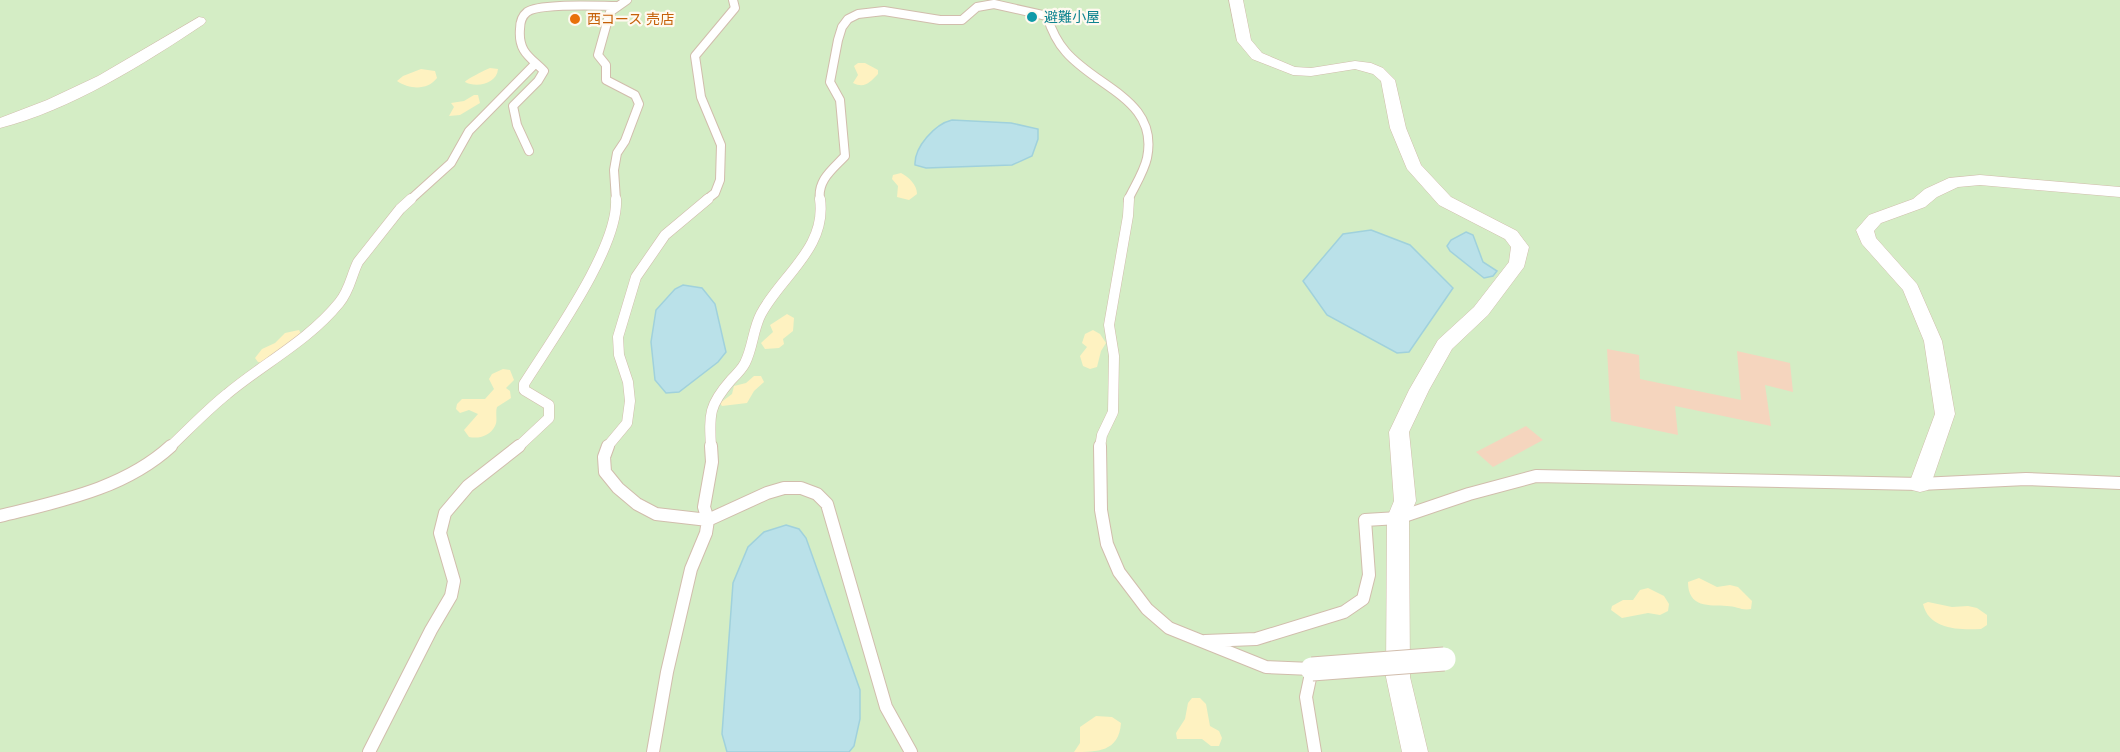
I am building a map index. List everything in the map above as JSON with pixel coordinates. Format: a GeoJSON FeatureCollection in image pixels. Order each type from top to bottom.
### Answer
{"type":"FeatureCollection","features":[{"type":"Feature","properties":{"kind":"street"},"geometry":{"type":"LineString","coordinates":[[1236,0],[1244,41],[1257,56],[1293,71],[1311,72],[1355,65],[1378,71],[1388,80],[1398,128],[1413,166],[1426,183],[1445,201],[1511,235],[1521,248],[1518,263],[1487,303],[1465,329],[1445,345],[1419,390],[1399,432],[1404,501],[1398,518],[1398,677],[1415,752]]}},
{"type":"Feature","properties":{"kind":"street"},"geometry":{"type":"LineString","coordinates":[[0,123],[34,111],[140,60],[199,21]]}},
{"type":"Feature","properties":{"kind":"street"},"geometry":{"type":"LineString","coordinates":[[1920,484],[1945,414],[1934,341],[1911,288],[1868,240],[1865,230],[1875,219],[1919,203],[1931,193],[1955,182],[1980,180],[2120,192]]}},
{"type":"Feature","properties":{"kind":"street"},"geometry":{"type":"LineString","coordinates":[[1312,669],[1444,659]]}},
{"type":"Feature","properties":{"kind":"lane"},"geometry":{"type":"LineString","coordinates":[[369,752],[416,665],[440,612],[450,602],[454,589],[454,577],[438,537],[440,524],[446,512],[477,477],[522,446],[549,418],[549,405],[524,390],[524,384],[592,275],[615,220],[617,212],[614,170],[616,153],[625,141],[639,104],[634,95],[606,80],[606,65],[598,55],[610,12],[627,0]]}},
{"type":"Feature","properties":{"kind":"lane"},"geometry":{"type":"LineString","coordinates":[[733,0],[735,8],[695,56],[701,97],[721,145],[720,180],[715,193],[665,235],[636,277],[618,337],[619,355],[628,381],[630,401],[627,423],[607,447],[604,457],[605,472],[618,488],[637,504],[671,518],[708,520],[767,493],[784,488],[801,488],[817,494],[827,504],[886,707],[911,752]]}},
{"type":"Feature","properties":{"kind":"lane"},"geometry":{"type":"LineString","coordinates":[[529,151],[517,125],[513,106],[542,77],[544,71],[522,53],[519,45],[521,17],[524,12],[542,4],[578,7],[616,6]]}},
{"type":"Feature","properties":{"kind":"lane"},"geometry":{"type":"LineString","coordinates":[[653,752],[685,568],[706,533],[708,520],[704,507],[712,462],[709,419],[711,407],[716,397],[745,364],[761,314],[798,265],[816,235],[822,212],[819,192],[822,181],[845,156],[840,100],[830,82],[842,25],[849,17],[857,13],[886,10],[933,19],[962,20],[977,7],[994,4],[1053,16],[1051,29],[1067,53],[1139,111],[1148,130],[1147,159],[1128,200],[1128,216],[1108,325],[1114,356],[1113,412],[1102,435],[1100,447],[1104,530],[1113,559],[1156,620],[1169,628],[1266,667],[1312,669],[1306,697],[1315,752]]}},
{"type":"Feature","properties":{"kind":"lane"},"geometry":{"type":"LineString","coordinates":[[0,516],[75,497],[107,486],[131,474],[161,455],[228,393],[302,339],[339,303],[353,280],[353,272],[358,262],[400,209],[451,163],[469,131],[534,65]]}},
{"type":"Feature","properties":{"kind":"lane"},"geometry":{"type":"LineString","coordinates":[[1199,641],[1237,642],[1256,639],[1344,612],[1363,599],[1367,587],[1365,520],[1398,518],[1469,494],[1536,476],[1920,484],[2026,479],[2120,483]]}},
{"type":"Feature","properties":{"kind":"green space"},"geometry":{"type":"Polygon","coordinates":[[[0,0],[2120,0],[2120,752],[0,752],[0,0]]]}},
{"type":"Feature","properties":{"kind":"sand"},"geometry":{"type":"Polygon","coordinates":[[[858,63],[865,63],[878,70],[878,74],[864,85],[853,83],[858,75],[854,66],[858,63]]]}},
{"type":"Feature","properties":{"kind":"sand"},"geometry":{"type":"Polygon","coordinates":[[[490,68],[498,69],[497,74],[490,81],[475,85],[465,82],[472,77],[490,68]]]}},
{"type":"Feature","properties":{"kind":"sand"},"geometry":{"type":"Polygon","coordinates":[[[421,69],[435,71],[437,78],[423,87],[407,86],[397,81],[403,76],[421,69]]]}},
{"type":"Feature","properties":{"kind":"sand"},"geometry":{"type":"Polygon","coordinates":[[[478,95],[480,103],[460,115],[449,116],[454,107],[451,103],[464,101],[478,95]]]}},
{"type":"Feature","properties":{"kind":"sand"},"geometry":{"type":"Polygon","coordinates":[[[901,173],[916,187],[917,194],[909,200],[897,197],[898,186],[892,179],[893,175],[901,173]]]}},
{"type":"Feature","properties":{"kind":"sand"},"geometry":{"type":"Polygon","coordinates":[[[787,314],[794,318],[793,331],[783,339],[784,344],[779,348],[765,349],[761,343],[773,332],[770,325],[787,314]]]}},
{"type":"Feature","properties":{"kind":"sand"},"geometry":{"type":"Polygon","coordinates":[[[299,330],[301,334],[264,363],[258,362],[255,358],[262,349],[275,343],[285,333],[299,330]]]}},
{"type":"Feature","properties":{"kind":"sand"},"geometry":{"type":"Polygon","coordinates":[[[1093,330],[1100,334],[1106,343],[1101,351],[1097,367],[1090,369],[1083,366],[1080,356],[1087,347],[1082,343],[1085,334],[1093,330]]]}},
{"type":"Feature","properties":{"kind":"sand"},"geometry":{"type":"Polygon","coordinates":[[[503,369],[510,370],[514,380],[506,388],[510,391],[511,398],[497,407],[496,424],[490,432],[477,438],[469,437],[464,430],[478,414],[469,410],[460,413],[456,409],[457,404],[462,399],[485,399],[494,389],[489,379],[492,374],[503,369]]]}},
{"type":"Feature","properties":{"kind":"sand"},"geometry":{"type":"Polygon","coordinates":[[[754,376],[761,376],[764,382],[754,391],[747,403],[722,406],[720,403],[732,394],[734,386],[746,383],[754,376]]]}},
{"type":"Feature","properties":{"kind":"sand"},"geometry":{"type":"Polygon","coordinates":[[[1699,578],[1717,587],[1730,585],[1738,587],[1752,601],[1751,609],[1707,605],[1696,601],[1689,590],[1688,582],[1699,578]]]}},
{"type":"Feature","properties":{"kind":"sand"},"geometry":{"type":"Polygon","coordinates":[[[1648,588],[1664,596],[1669,604],[1668,611],[1660,615],[1648,613],[1622,618],[1611,610],[1612,606],[1623,600],[1633,600],[1640,590],[1648,588]]]}},
{"type":"Feature","properties":{"kind":"sand"},"geometry":{"type":"Polygon","coordinates":[[[1928,602],[1952,607],[1977,608],[1987,615],[1987,625],[1981,629],[1964,629],[1938,624],[1926,613],[1923,604],[1928,602]]]}},
{"type":"Feature","properties":{"kind":"sand"},"geometry":{"type":"Polygon","coordinates":[[[1192,698],[1200,698],[1206,704],[1210,726],[1219,731],[1222,738],[1219,746],[1211,746],[1202,739],[1177,739],[1176,733],[1185,719],[1188,703],[1192,698]]]}},
{"type":"Feature","properties":{"kind":"sand"},"geometry":{"type":"Polygon","coordinates":[[[1096,716],[1112,717],[1121,723],[1116,740],[1105,748],[1091,752],[1074,752],[1080,743],[1080,727],[1096,716]]]}},
{"type":"Feature","properties":{"kind":"water"},"geometry":{"type":"Polygon","coordinates":[[[952,120],[1011,123],[1038,129],[1038,139],[1032,156],[1012,165],[926,168],[915,165],[918,151],[927,137],[939,126],[952,120]]]}},
{"type":"Feature","properties":{"kind":"water"},"geometry":{"type":"Polygon","coordinates":[[[1371,230],[1410,245],[1453,288],[1409,352],[1397,353],[1327,315],[1303,281],[1343,234],[1371,230]]]}},
{"type":"Feature","properties":{"kind":"water"},"geometry":{"type":"Polygon","coordinates":[[[1466,232],[1473,235],[1483,262],[1497,271],[1493,276],[1484,278],[1450,251],[1447,246],[1451,240],[1466,232]]]}},
{"type":"Feature","properties":{"kind":"water"},"geometry":{"type":"Polygon","coordinates":[[[683,285],[702,288],[715,304],[726,352],[718,362],[679,392],[666,393],[655,380],[651,342],[656,310],[675,289],[683,285]]]}},
{"type":"Feature","properties":{"kind":"water"},"geometry":{"type":"Polygon","coordinates":[[[786,525],[799,529],[806,538],[860,690],[860,719],[854,746],[849,752],[727,752],[722,734],[733,583],[748,547],[764,532],[786,525]]]}},
{"type":"Feature","properties":{"kind":"building"},"geometry":{"type":"Polygon","coordinates":[[[1607,349],[1639,355],[1640,379],[1741,400],[1737,351],[1790,363],[1793,392],[1765,385],[1771,426],[1675,406],[1678,435],[1611,421],[1607,349]]]}},
{"type":"Feature","properties":{"kind":"building"},"geometry":{"type":"Polygon","coordinates":[[[1526,426],[1543,440],[1493,467],[1476,452],[1526,426]]]}},
{"type":"Feature","properties":{"kind":"place","name":"避難小屋"},"geometry":{"type":"Point","coordinates":[1032,17]}},
{"type":"Feature","properties":{"kind":"place","name":"西コース 売店"},"geometry":{"type":"Point","coordinates":[575,19]}}]}
